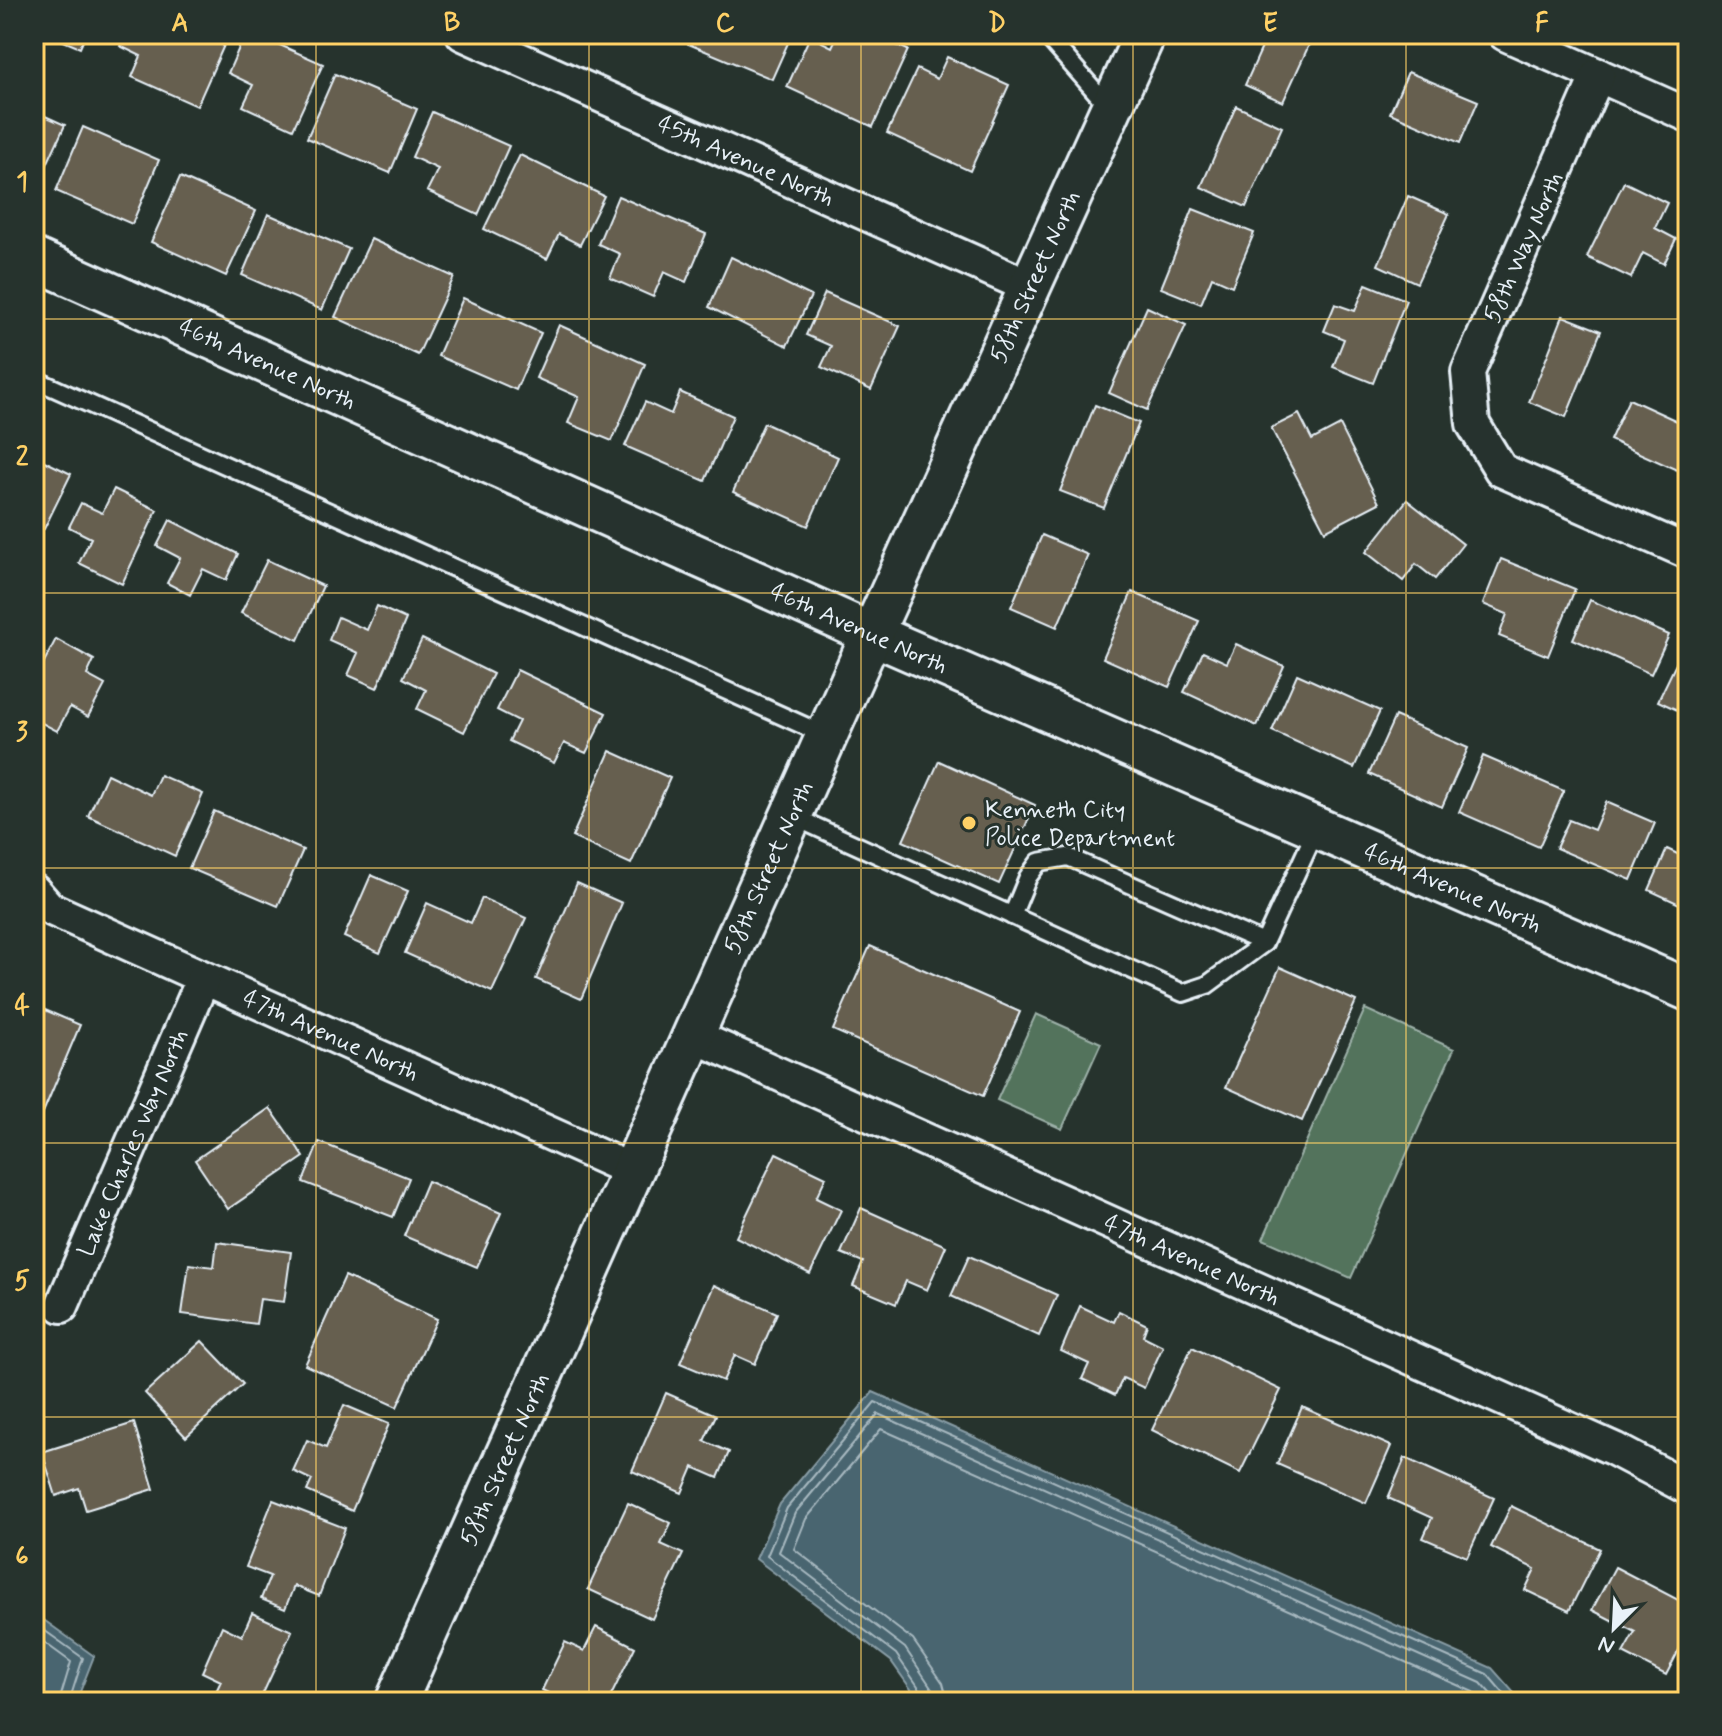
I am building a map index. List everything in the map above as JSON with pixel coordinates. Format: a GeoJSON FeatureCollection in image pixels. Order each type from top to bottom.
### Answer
{"type":"FeatureCollection","features":[{"type":"Feature","properties":{"kind":"street","name":"45th Avenue North"},"geometry":{"type":"LineString","coordinates":[[463,34],[1030,287]]}},
{"type":"Feature","properties":{"kind":"street","name":"58th Street North"},"geometry":{"type":"LineString","coordinates":[[396,1702],[872,634],[1145,34]]}},
{"type":"Feature","properties":{"kind":"street"},"geometry":{"type":"LineString","coordinates":[[1505,34],[1688,115]]}},
{"type":"Feature","properties":{"kind":"street","name":"58th Way North"},"geometry":{"type":"LineString","coordinates":[[1598,75],[1468,372],[1473,424],[1501,470],[1688,552]]}},
{"type":"Feature","properties":{"kind":"street","name":"46th Avenue North"},"geometry":{"type":"LineString","coordinates":[[34,259],[872,634],[1688,990]]}},
{"type":"Feature","properties":{"kind":"street","name":"47th Avenue North"},"geometry":{"type":"LineString","coordinates":[[34,891],[49,908],[633,1171]]}},
{"type":"Feature","properties":{"kind":"street","name":"Lake Charles Way North"},"geometry":{"type":"LineString","coordinates":[[62,1306],[203,979]]}},
{"type":"Feature","properties":{"kind":"street","name":"47th Avenue North"},"geometry":{"type":"LineString","coordinates":[[694,1036],[1614,1449],[1688,1488]]}},
{"type":"Feature","properties":{"kind":"lane"},"geometry":{"type":"LineString","coordinates":[[1045,34],[1111,109]]}},
{"type":"Feature","properties":{"kind":"lane"},"geometry":{"type":"LineString","coordinates":[[34,379],[827,736]]}},
{"type":"Feature","properties":{"kind":"lane"},"geometry":{"type":"LineString","coordinates":[[792,816],[1183,993],[1207,985],[1264,943],[1317,828]]}},
{"type":"Feature","properties":{"kind":"lane"},"geometry":{"type":"LineString","coordinates":[[1012,916],[1028,877],[1039,862],[1068,857],[1264,943]]}},
{"type":"Feature","properties":{"kind":"green space"},"geometry":{"type":"Polygon","coordinates":[[[1365,1009],[1454,1049],[1351,1278],[1263,1239],[1365,1009]]]}},
{"type":"Feature","properties":{"kind":"green space"},"geometry":{"type":"Polygon","coordinates":[[[1036,1014],[1101,1043],[1062,1129],[997,1100],[1036,1014]]]}},
{"type":"Feature","properties":{"kind":"water"},"geometry":{"type":"Polygon","coordinates":[[[873,1392],[1492,1668],[1522,1702],[920,1702],[891,1661],[756,1559],[780,1504],[873,1392]]]}},
{"type":"Feature","properties":{"kind":"water"},"geometry":{"type":"Polygon","coordinates":[[[34,1613],[94,1656],[76,1702],[34,1702],[34,1613]]]}},
{"type":"Feature","properties":{"kind":"building"},"geometry":{"type":"Polygon","coordinates":[[[47,34],[86,34],[80,48],[47,34]]]}},
{"type":"Feature","properties":{"kind":"building"},"geometry":{"type":"Polygon","coordinates":[[[125,34],[229,34],[197,106],[132,77],[141,56],[120,46],[125,34]]]}},
{"type":"Feature","properties":{"kind":"building"},"geometry":{"type":"Polygon","coordinates":[[[245,34],[255,34],[323,64],[293,129],[243,106],[253,85],[228,73],[245,34]]]}},
{"type":"Feature","properties":{"kind":"building"},"geometry":{"type":"Polygon","coordinates":[[[690,34],[792,34],[772,79],[686,43],[690,34]]]}},
{"type":"Feature","properties":{"kind":"building"},"geometry":{"type":"Polygon","coordinates":[[[838,34],[871,34],[908,50],[873,127],[787,87],[810,36],[832,47],[838,34]]]}},
{"type":"Feature","properties":{"kind":"building"},"geometry":{"type":"Polygon","coordinates":[[[1268,34],[1314,34],[1283,102],[1245,85],[1268,34]]]}},
{"type":"Feature","properties":{"kind":"building"},"geometry":{"type":"Polygon","coordinates":[[[947,57],[1009,85],[970,171],[887,133],[917,69],[937,79],[947,57]]]}},
{"type":"Feature","properties":{"kind":"building"},"geometry":{"type":"Polygon","coordinates":[[[1408,72],[1478,101],[1460,143],[1390,113],[1408,72]]]}},
{"type":"Feature","properties":{"kind":"building"},"geometry":{"type":"Polygon","coordinates":[[[335,74],[417,109],[390,173],[307,138],[335,74]]]}},
{"type":"Feature","properties":{"kind":"building"},"geometry":{"type":"Polygon","coordinates":[[[1236,106],[1282,127],[1246,207],[1201,187],[1236,106]]]}},
{"type":"Feature","properties":{"kind":"building"},"geometry":{"type":"Polygon","coordinates":[[[34,111],[65,125],[38,184],[34,182],[34,111]]]}},
{"type":"Feature","properties":{"kind":"building"},"geometry":{"type":"Polygon","coordinates":[[[432,112],[509,146],[478,215],[427,191],[438,169],[412,157],[432,112]]]}},
{"type":"Feature","properties":{"kind":"building"},"geometry":{"type":"Polygon","coordinates":[[[83,127],[159,160],[132,224],[56,191],[83,127]]]}},
{"type":"Feature","properties":{"kind":"building"},"geometry":{"type":"Polygon","coordinates":[[[520,155],[604,196],[580,245],[559,234],[547,259],[484,229],[520,155]]]}},
{"type":"Feature","properties":{"kind":"building"},"geometry":{"type":"Polygon","coordinates":[[[180,177],[256,211],[226,276],[151,242],[180,177]]]}},
{"type":"Feature","properties":{"kind":"building"},"geometry":{"type":"Polygon","coordinates":[[[1624,182],[1667,203],[1655,228],[1676,239],[1664,264],[1643,253],[1631,278],[1587,257],[1624,182]]]}},
{"type":"Feature","properties":{"kind":"building"},"geometry":{"type":"Polygon","coordinates":[[[618,196],[706,234],[686,282],[664,272],[653,297],[610,278],[620,254],[598,244],[618,196]]]}},
{"type":"Feature","properties":{"kind":"building"},"geometry":{"type":"Polygon","coordinates":[[[1408,196],[1449,214],[1417,283],[1378,265],[1408,196]]]}},
{"type":"Feature","properties":{"kind":"building"},"geometry":{"type":"Polygon","coordinates":[[[1193,209],[1254,233],[1232,286],[1212,277],[1201,304],[1161,288],[1193,209]]]}},
{"type":"Feature","properties":{"kind":"building"},"geometry":{"type":"Polygon","coordinates":[[[268,214],[349,249],[322,310],[242,275],[268,214]]]}},
{"type":"Feature","properties":{"kind":"building"},"geometry":{"type":"Polygon","coordinates":[[[371,239],[454,277],[418,355],[335,317],[371,239]]]}},
{"type":"Feature","properties":{"kind":"building"},"geometry":{"type":"Polygon","coordinates":[[[731,257],[811,296],[787,346],[709,307],[731,257]]]}},
{"type":"Feature","properties":{"kind":"building"},"geometry":{"type":"Polygon","coordinates":[[[1366,284],[1406,300],[1373,383],[1333,367],[1344,339],[1324,331],[1335,304],[1355,311],[1366,284]]]}},
{"type":"Feature","properties":{"kind":"building"},"geometry":{"type":"Polygon","coordinates":[[[825,293],[900,326],[871,390],[821,367],[831,346],[806,335],[825,293]]]}},
{"type":"Feature","properties":{"kind":"building"},"geometry":{"type":"Polygon","coordinates":[[[463,298],[541,333],[516,390],[438,356],[463,298]]]}},
{"type":"Feature","properties":{"kind":"building"},"geometry":{"type":"Polygon","coordinates":[[[1147,307],[1186,325],[1147,410],[1109,393],[1147,307]]]}},
{"type":"Feature","properties":{"kind":"building"},"geometry":{"type":"Polygon","coordinates":[[[1563,316],[1601,331],[1566,417],[1529,402],[1563,316]]]}},
{"type":"Feature","properties":{"kind":"building"},"geometry":{"type":"Polygon","coordinates":[[[559,325],[645,364],[612,441],[568,423],[579,397],[536,378],[559,325]]]}},
{"type":"Feature","properties":{"kind":"building"},"geometry":{"type":"Polygon","coordinates":[[[680,392],[733,416],[705,481],[625,446],[645,402],[671,414],[680,392]]]}},
{"type":"Feature","properties":{"kind":"building"},"geometry":{"type":"Polygon","coordinates":[[[1629,399],[1688,426],[1688,475],[1610,440],[1629,399]]]}},
{"type":"Feature","properties":{"kind":"building"},"geometry":{"type":"Polygon","coordinates":[[[1095,405],[1139,423],[1104,508],[1060,491],[1095,405]]]}},
{"type":"Feature","properties":{"kind":"building"},"geometry":{"type":"Polygon","coordinates":[[[1299,414],[1312,440],[1340,425],[1379,503],[1325,531],[1271,428],[1299,414]]]}},
{"type":"Feature","properties":{"kind":"building"},"geometry":{"type":"Polygon","coordinates":[[[764,423],[838,457],[808,526],[733,492],[764,423]]]}},
{"type":"Feature","properties":{"kind":"building"},"geometry":{"type":"Polygon","coordinates":[[[34,456],[71,474],[44,529],[34,525],[34,456]]]}},
{"type":"Feature","properties":{"kind":"building"},"geometry":{"type":"Polygon","coordinates":[[[114,489],[157,510],[122,584],[79,563],[91,538],[69,527],[81,503],[102,513],[114,489]]]}},
{"type":"Feature","properties":{"kind":"building"},"geometry":{"type":"Polygon","coordinates":[[[1407,500],[1463,544],[1435,579],[1416,564],[1403,581],[1366,552],[1407,500]]]}},
{"type":"Feature","properties":{"kind":"building"},"geometry":{"type":"Polygon","coordinates":[[[170,520],[238,554],[226,580],[203,569],[190,595],[167,583],[180,558],[157,546],[170,520]]]}},
{"type":"Feature","properties":{"kind":"building"},"geometry":{"type":"Polygon","coordinates":[[[1042,535],[1088,555],[1057,627],[1011,607],[1042,535]]]}},
{"type":"Feature","properties":{"kind":"building"},"geometry":{"type":"Polygon","coordinates":[[[1501,559],[1575,589],[1548,656],[1499,636],[1507,614],[1483,604],[1501,559]]]}},
{"type":"Feature","properties":{"kind":"building"},"geometry":{"type":"Polygon","coordinates":[[[267,560],[323,586],[298,640],[241,613],[267,560]]]}},
{"type":"Feature","properties":{"kind":"building"},"geometry":{"type":"Polygon","coordinates":[[[1132,592],[1199,621],[1169,687],[1103,658],[1132,592]]]}},
{"type":"Feature","properties":{"kind":"building"},"geometry":{"type":"Polygon","coordinates":[[[1590,600],[1669,635],[1651,674],[1573,639],[1590,600]]]}},
{"type":"Feature","properties":{"kind":"building"},"geometry":{"type":"Polygon","coordinates":[[[377,606],[406,619],[377,688],[348,675],[358,653],[329,640],[338,617],[367,630],[377,606]]]}},
{"type":"Feature","properties":{"kind":"building"},"geometry":{"type":"Polygon","coordinates":[[[56,639],[94,660],[87,675],[105,685],[88,717],[70,707],[57,731],[34,719],[34,681],[56,639]]]}},
{"type":"Feature","properties":{"kind":"building"},"geometry":{"type":"Polygon","coordinates":[[[422,639],[493,674],[464,732],[417,709],[426,690],[403,678],[422,639]]]}},
{"type":"Feature","properties":{"kind":"building"},"geometry":{"type":"Polygon","coordinates":[[[1236,644],[1284,666],[1257,726],[1184,692],[1203,652],[1227,663],[1236,644]]]}},
{"type":"Feature","properties":{"kind":"building"},"geometry":{"type":"Polygon","coordinates":[[[1688,644],[1688,715],[1658,701],[1688,644]]]}},
{"type":"Feature","properties":{"kind":"building"},"geometry":{"type":"Polygon","coordinates":[[[517,670],[606,713],[586,753],[564,743],[554,763],[509,741],[519,721],[497,710],[517,670]]]}},
{"type":"Feature","properties":{"kind":"building"},"geometry":{"type":"Polygon","coordinates":[[[1297,674],[1380,711],[1354,768],[1272,731],[1297,674]]]}},
{"type":"Feature","properties":{"kind":"building"},"geometry":{"type":"Polygon","coordinates":[[[1395,716],[1468,748],[1442,807],[1369,774],[1395,716]]]}},
{"type":"Feature","properties":{"kind":"building"},"geometry":{"type":"Polygon","coordinates":[[[610,751],[670,778],[631,864],[572,837],[610,751]]]}},
{"type":"Feature","properties":{"kind":"building"},"geometry":{"type":"Polygon","coordinates":[[[1483,756],[1564,791],[1539,847],[1459,812],[1483,756]]]}},
{"type":"Feature","properties":{"kind":"building","name":"Kenneth City Police Department"},"geometry":{"type":"Polygon","coordinates":[[[939,761],[1035,805],[999,884],[903,841],[939,761]]]}},
{"type":"Feature","properties":{"kind":"building"},"geometry":{"type":"Polygon","coordinates":[[[107,774],[151,795],[160,775],[203,794],[175,856],[88,816],[107,774]]]}},
{"type":"Feature","properties":{"kind":"building"},"geometry":{"type":"Polygon","coordinates":[[[1606,802],[1655,823],[1631,880],[1556,848],[1569,820],[1594,830],[1606,802]]]}},
{"type":"Feature","properties":{"kind":"building"},"geometry":{"type":"Polygon","coordinates":[[[214,811],[303,850],[278,906],[189,868],[214,811]]]}},
{"type":"Feature","properties":{"kind":"building"},"geometry":{"type":"Polygon","coordinates":[[[1667,849],[1688,859],[1688,908],[1649,890],[1667,849]]]}},
{"type":"Feature","properties":{"kind":"building"},"geometry":{"type":"Polygon","coordinates":[[[371,875],[408,891],[380,953],[344,937],[371,875]]]}},
{"type":"Feature","properties":{"kind":"building"},"geometry":{"type":"Polygon","coordinates":[[[577,883],[622,903],[581,999],[536,979],[577,883]]]}},
{"type":"Feature","properties":{"kind":"building"},"geometry":{"type":"Polygon","coordinates":[[[482,898],[526,918],[492,992],[405,953],[427,903],[471,923],[482,898]]]}},
{"type":"Feature","properties":{"kind":"building"},"geometry":{"type":"Polygon","coordinates":[[[870,946],[1020,1012],[983,1096],[833,1030],[870,946]]]}},
{"type":"Feature","properties":{"kind":"building"},"geometry":{"type":"Polygon","coordinates":[[[1280,967],[1356,1001],[1302,1121],[1226,1087],[1280,967]]]}},
{"type":"Feature","properties":{"kind":"building"},"geometry":{"type":"Polygon","coordinates":[[[38,1007],[80,1025],[42,1115],[34,1112],[34,1016],[38,1007]]]}},
{"type":"Feature","properties":{"kind":"building"},"geometry":{"type":"Polygon","coordinates":[[[270,1108],[304,1157],[228,1209],[195,1160],[270,1108]]]}},
{"type":"Feature","properties":{"kind":"building"},"geometry":{"type":"Polygon","coordinates":[[[319,1142],[409,1178],[393,1217],[303,1182],[319,1142]]]}},
{"type":"Feature","properties":{"kind":"building"},"geometry":{"type":"Polygon","coordinates":[[[776,1153],[826,1177],[816,1198],[841,1210],[810,1274],[736,1237],[776,1153]]]}},
{"type":"Feature","properties":{"kind":"building"},"geometry":{"type":"Polygon","coordinates":[[[427,1181],[501,1213],[477,1267],[404,1236],[427,1181]]]}},
{"type":"Feature","properties":{"kind":"building"},"geometry":{"type":"Polygon","coordinates":[[[861,1208],[946,1246],[927,1290],[906,1281],[896,1304],[853,1286],[863,1262],[841,1253],[861,1208]]]}},
{"type":"Feature","properties":{"kind":"building"},"geometry":{"type":"Polygon","coordinates":[[[217,1242],[291,1252],[284,1302],[260,1299],[256,1324],[182,1314],[189,1264],[214,1267],[217,1242]]]}},
{"type":"Feature","properties":{"kind":"building"},"geometry":{"type":"Polygon","coordinates":[[[969,1256],[1057,1295],[1039,1336],[951,1296],[969,1256]]]}},
{"type":"Feature","properties":{"kind":"building"},"geometry":{"type":"Polygon","coordinates":[[[345,1276],[437,1319],[397,1407],[305,1365],[345,1276]]]}},
{"type":"Feature","properties":{"kind":"building"},"geometry":{"type":"Polygon","coordinates":[[[714,1285],[777,1313],[755,1364],[735,1355],[723,1381],[680,1363],[714,1285]]]}},
{"type":"Feature","properties":{"kind":"building"},"geometry":{"type":"Polygon","coordinates":[[[1080,1306],[1114,1322],[1119,1311],[1147,1325],[1143,1336],[1163,1346],[1144,1388],[1123,1378],[1115,1395],[1082,1379],[1089,1364],[1061,1351],[1080,1306]]]}},
{"type":"Feature","properties":{"kind":"building"},"geometry":{"type":"Polygon","coordinates":[[[202,1341],[243,1384],[186,1437],[145,1393],[202,1341]]]}},
{"type":"Feature","properties":{"kind":"building"},"geometry":{"type":"Polygon","coordinates":[[[1192,1347],[1281,1390],[1240,1473],[1152,1430],[1192,1347]]]}},
{"type":"Feature","properties":{"kind":"building"},"geometry":{"type":"Polygon","coordinates":[[[666,1393],[716,1415],[704,1441],[729,1452],[718,1478],[693,1467],[682,1493],[632,1471],[666,1393]]]}},
{"type":"Feature","properties":{"kind":"building"},"geometry":{"type":"Polygon","coordinates":[[[344,1405],[389,1424],[352,1511],[307,1491],[312,1480],[293,1471],[307,1440],[326,1448],[344,1405]]]}},
{"type":"Feature","properties":{"kind":"building"},"geometry":{"type":"Polygon","coordinates":[[[1302,1407],[1391,1446],[1366,1503],[1277,1464],[1302,1407]]]}},
{"type":"Feature","properties":{"kind":"building"},"geometry":{"type":"Polygon","coordinates":[[[134,1423],[154,1489],[86,1510],[79,1488],[56,1496],[42,1452],[134,1423]]]}},
{"type":"Feature","properties":{"kind":"building"},"geometry":{"type":"Polygon","coordinates":[[[1405,1458],[1494,1498],[1467,1557],[1423,1538],[1432,1518],[1388,1498],[1405,1458]]]}},
{"type":"Feature","properties":{"kind":"building"},"geometry":{"type":"Polygon","coordinates":[[[273,1500],[345,1528],[319,1596],[294,1586],[285,1609],[261,1599],[270,1576],[246,1567],[273,1500]]]}},
{"type":"Feature","properties":{"kind":"building"},"geometry":{"type":"Polygon","coordinates":[[[628,1503],[671,1523],[661,1544],[683,1554],[652,1619],[588,1589],[628,1503]]]}},
{"type":"Feature","properties":{"kind":"building"},"geometry":{"type":"Polygon","coordinates":[[[1511,1506],[1600,1549],[1569,1611],[1525,1590],[1535,1569],[1491,1547],[1511,1506]]]}},
{"type":"Feature","properties":{"kind":"building"},"geometry":{"type":"Polygon","coordinates":[[[1615,1567],[1688,1605],[1688,1633],[1666,1675],[1623,1653],[1635,1632],[1592,1610],[1615,1567]]]}},
{"type":"Feature","properties":{"kind":"building"},"geometry":{"type":"Polygon","coordinates":[[[252,1613],[292,1631],[259,1702],[211,1702],[221,1681],[202,1672],[222,1626],[242,1636],[252,1613]]]}},
{"type":"Feature","properties":{"kind":"building"},"geometry":{"type":"Polygon","coordinates":[[[596,1627],[635,1647],[608,1702],[567,1702],[542,1690],[565,1642],[584,1651],[596,1627]]]}},
{"type":"Feature","properties":{"kind":"place","name":"Kenneth City Police Department"},"geometry":{"type":"Point","coordinates":[969,823]}}]}
